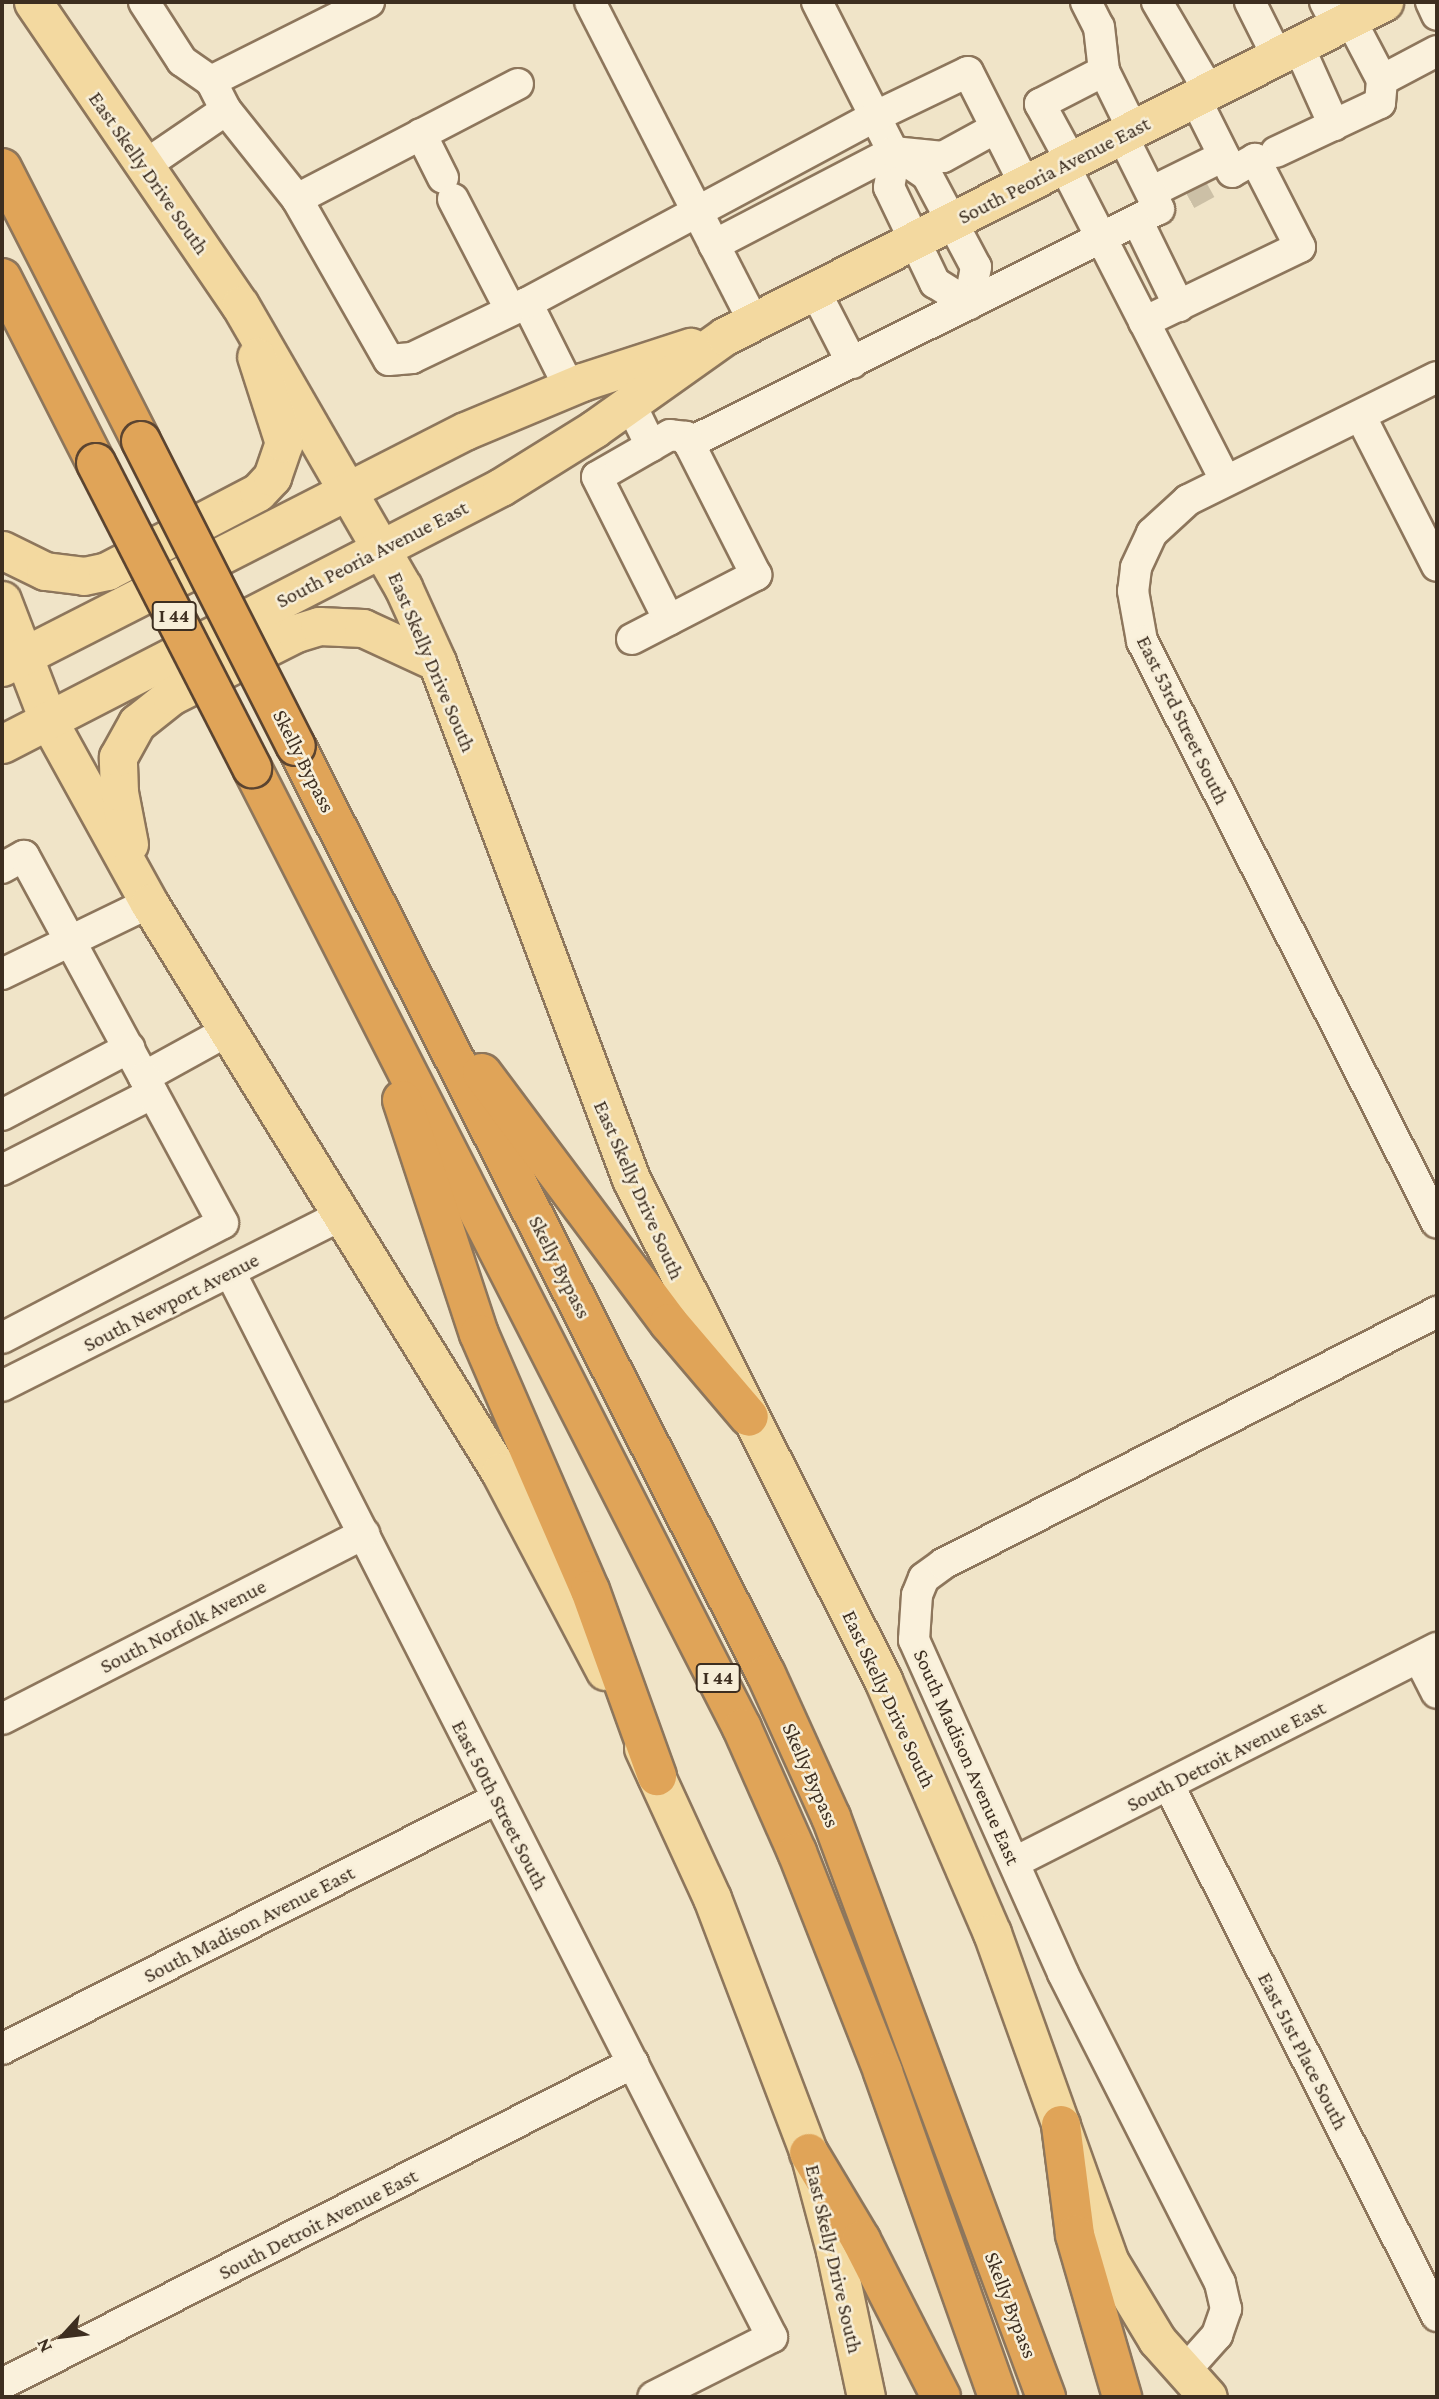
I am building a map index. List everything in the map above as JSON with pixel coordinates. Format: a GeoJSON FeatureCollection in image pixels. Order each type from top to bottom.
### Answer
{"type":"FeatureCollection","features":[{"type":"Feature","properties":{"kind":"highway","name":"Skelly Bypass"},"geometry":{"type":"LineString","coordinates":[[2,168],[766,1674],[831,1817],[1046,2397]]}},
{"type":"Feature","properties":{"kind":"highway","name":"Skelly Bypass"},"geometry":{"type":"LineString","coordinates":[[2,278],[669,1578],[748,1741],[797,1852],[883,2073],[998,2397]]}},
{"type":"Feature","properties":{"kind":"highway"},"geometry":{"type":"LineString","coordinates":[[367,991],[478,1334],[590,1590],[657,1776]]}},
{"type":"Feature","properties":{"kind":"highway"},"geometry":{"type":"LineString","coordinates":[[427,1002],[669,1323],[749,1417]]}},
{"type":"Feature","properties":{"kind":"highway"},"geometry":{"type":"LineString","coordinates":[[1061,2125],[1075,2235],[1122,2397]]}},
{"type":"Feature","properties":{"kind":"highway"},"geometry":{"type":"LineString","coordinates":[[809,2153],[861,2240],[941,2397]]}},
{"type":"Feature","properties":{"kind":"main road","name":"East Skelly Drive South"},"geometry":{"type":"LineString","coordinates":[[33,2],[240,304],[351,490],[383,549],[436,662],[631,1179],[916,1756],[992,1933],[1110,2262],[1157,2340],[1196,2384]]}},
{"type":"Feature","properties":{"kind":"main road","name":"South Peoria Avenue East"},"geometry":{"type":"LineString","coordinates":[[12,662],[465,431],[569,387],[739,329],[1287,51],[1337,15],[1384,2]]}},
{"type":"Feature","properties":{"kind":"main road"},"geometry":{"type":"LineString","coordinates":[[2,550],[44,571],[84,576],[107,571],[258,492],[272,477],[284,443],[240,304]]}},
{"type":"Feature","properties":{"kind":"main road","name":"South Peoria Avenue East"},"geometry":{"type":"LineString","coordinates":[[2,744],[501,487],[739,329]]}},
{"type":"Feature","properties":{"kind":"main road","name":"East Skelly Drive South"},"geometry":{"type":"LineString","coordinates":[[2,600],[12,662],[48,720],[226,1032],[500,1472],[657,1776],[717,1910],[809,2153],[835,2251],[866,2397]]}},
{"type":"Feature","properties":{"kind":"main road"},"geometry":{"type":"LineString","coordinates":[[143,889],[117,773],[126,738],[152,709],[296,633],[319,626],[363,628],[436,662]]}},
{"type":"Feature","properties":{"kind":"street"},"geometry":{"type":"LineString","coordinates":[[144,2],[182,61],[211,81],[226,110],[297,199],[389,360],[412,358],[519,306],[698,214],[874,117],[968,72],[1025,185]]}},
{"type":"Feature","properties":{"kind":"street"},"geometry":{"type":"LineString","coordinates":[[211,81],[369,2]]}},
{"type":"Feature","properties":{"kind":"street"},"geometry":{"type":"LineString","coordinates":[[590,2],[714,245],[739,329]]}},
{"type":"Feature","properties":{"kind":"street"},"geometry":{"type":"LineString","coordinates":[[817,2],[894,154],[927,174],[976,267],[969,304]]}},
{"type":"Feature","properties":{"kind":"street"},"geometry":{"type":"LineString","coordinates":[[1086,2],[1099,27],[1104,71],[1128,133],[1179,306]]}},
{"type":"Feature","properties":{"kind":"street"},"geometry":{"type":"LineString","coordinates":[[1157,2],[1202,94],[1213,177]]}},
{"type":"Feature","properties":{"kind":"street"},"geometry":{"type":"LineString","coordinates":[[1250,2],[1287,51],[1335,125]]}},
{"type":"Feature","properties":{"kind":"street"},"geometry":{"type":"LineString","coordinates":[[1431,2],[1437,15]]}},
{"type":"Feature","properties":{"kind":"street"},"geometry":{"type":"LineString","coordinates":[[1276,152],[1380,103],[1382,80],[1337,15]]}},
{"type":"Feature","properties":{"kind":"street"},"geometry":{"type":"LineString","coordinates":[[1382,80],[1437,51]]}},
{"type":"Feature","properties":{"kind":"street"},"geometry":{"type":"LineString","coordinates":[[1104,71],[1040,104],[1101,238],[1225,480]]}},
{"type":"Feature","properties":{"kind":"street"},"geometry":{"type":"LineString","coordinates":[[297,199],[518,84]]}},
{"type":"Feature","properties":{"kind":"street"},"geometry":{"type":"LineString","coordinates":[[144,166],[226,110]]}},
{"type":"Feature","properties":{"kind":"street"},"geometry":{"type":"LineString","coordinates":[[714,245],[894,154],[943,157],[996,128]]}},
{"type":"Feature","properties":{"kind":"street"},"geometry":{"type":"LineString","coordinates":[[421,134],[448,189],[569,387]]}},
{"type":"Feature","properties":{"kind":"street"},"geometry":{"type":"LineString","coordinates":[[894,154],[889,187],[935,284],[969,304]]}},
{"type":"Feature","properties":{"kind":"street"},"geometry":{"type":"LineString","coordinates":[[690,443],[1101,238],[1149,207],[1255,159],[1300,247],[1144,322]]}},
{"type":"Feature","properties":{"kind":"street"},"geometry":{"type":"LineString","coordinates":[[1149,207],[1213,177]]}},
{"type":"Feature","properties":{"kind":"street"},"geometry":{"type":"LineString","coordinates":[[815,291],[852,363]]}},
{"type":"Feature","properties":{"kind":"street","name":"East 53rd Street South"},"geometry":{"type":"LineString","coordinates":[[1437,377],[1361,417],[1188,500],[1152,533],[1136,568],[1135,620],[1315,989],[1437,1223]]}},
{"type":"Feature","properties":{"kind":"street"},"geometry":{"type":"LineString","coordinates":[[631,403],[652,446]]}},
{"type":"Feature","properties":{"kind":"street"},"geometry":{"type":"LineString","coordinates":[[1361,417],[1437,566]]}},
{"type":"Feature","properties":{"kind":"street"},"geometry":{"type":"LineString","coordinates":[[632,639],[757,575],[690,443],[686,437],[670,435],[597,477],[669,620]]}},
{"type":"Feature","properties":{"kind":"street"},"geometry":{"type":"LineString","coordinates":[[2,868],[24,856],[223,1223],[2,1338]]}},
{"type":"Feature","properties":{"kind":"street"},"geometry":{"type":"LineString","coordinates":[[2,974],[70,940],[143,889]]}},
{"type":"Feature","properties":{"kind":"street"},"geometry":{"type":"LineString","coordinates":[[2,1170],[148,1085],[226,1032]]}},
{"type":"Feature","properties":{"kind":"street"},"geometry":{"type":"LineString","coordinates":[[2,1115],[129,1048]]}},
{"type":"Feature","properties":{"kind":"street","name":"South Newport Avenue"},"geometry":{"type":"LineString","coordinates":[[2,1386],[340,1216]]}},
{"type":"Feature","properties":{"kind":"street","name":"East 50th Street South"},"geometry":{"type":"LineString","coordinates":[[230,1272],[772,2337],[653,2397]]}},
{"type":"Feature","properties":{"kind":"street","name":"South Madison Avenue East"},"geometry":{"type":"LineString","coordinates":[[1196,2384],[1226,2309],[1220,2283],[1063,1973],[914,1640],[912,1615],[924,1578],[943,1563],[1437,1312]]}},
{"type":"Feature","properties":{"kind":"street","name":"South Norfolk Avenue"},"geometry":{"type":"LineString","coordinates":[[2,1719],[364,1534]]}},
{"type":"Feature","properties":{"kind":"street"},"geometry":{"type":"LineString","coordinates":[[1428,1653],[1437,1692]]}},
{"type":"Feature","properties":{"kind":"street","name":"South Detroit Avenue East"},"geometry":{"type":"LineString","coordinates":[[1015,1863],[1428,1653]]}},
{"type":"Feature","properties":{"kind":"street","name":"East 51st Place South"},"geometry":{"type":"LineString","coordinates":[[1168,1786],[1437,2316]]}},
{"type":"Feature","properties":{"kind":"street","name":"South Madison Avenue East"},"geometry":{"type":"LineString","coordinates":[[2,2049],[496,1799]]}},
{"type":"Feature","properties":{"kind":"street","name":"South Detroit Avenue East"},"geometry":{"type":"LineString","coordinates":[[2,2384],[633,2063]]}},
{"type":"Feature","properties":{"kind":"tunnel"},"geometry":{"type":"LineString","coordinates":[[1187,195],[1207,184]]}}]}
